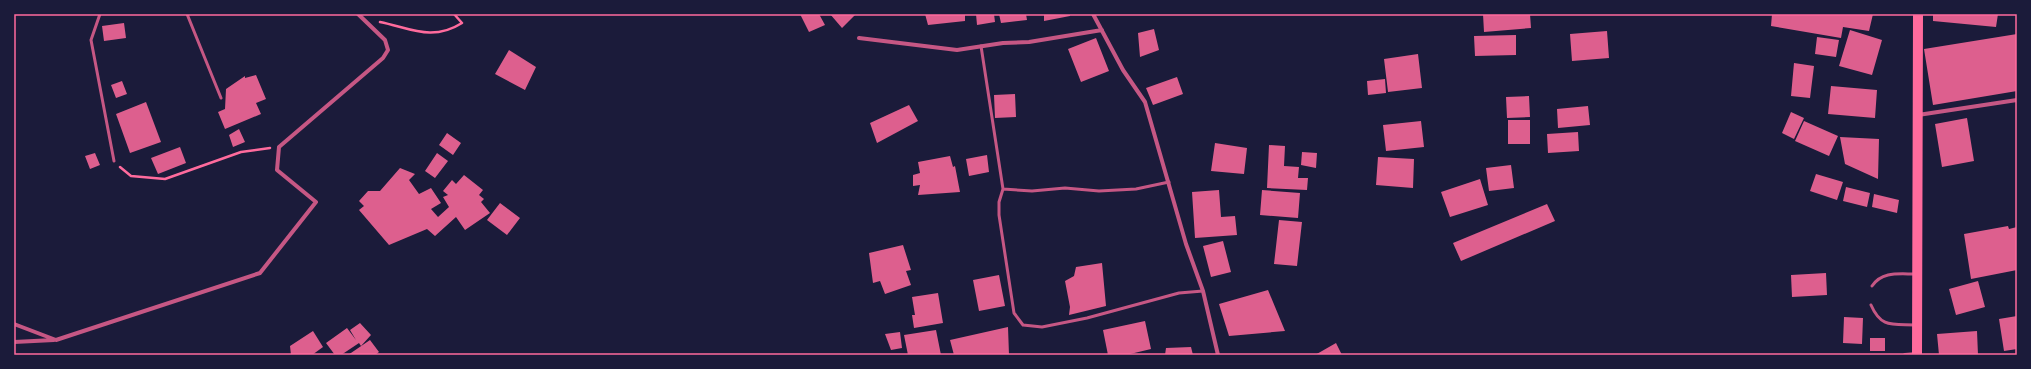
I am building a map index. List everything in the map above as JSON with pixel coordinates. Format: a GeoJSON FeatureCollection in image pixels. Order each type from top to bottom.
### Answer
{"type":"FeatureCollection","features":[{"type":"Feature","properties":{"kind":"main road"},"geometry":{"type":"LineString","coordinates":[[1916,355],[1918,14]]}},
{"type":"Feature","properties":{"kind":"street"},"geometry":{"type":"LineString","coordinates":[[14,342],[56,340],[260,273],[316,202],[277,170],[279,147],[384,58],[388,50],[385,40],[358,14]]}},
{"type":"Feature","properties":{"kind":"street"},"geometry":{"type":"LineString","coordinates":[[1093,14],[1123,70],[1145,102],[1186,244],[1203,291],[1218,355]]}},
{"type":"Feature","properties":{"kind":"street"},"geometry":{"type":"LineString","coordinates":[[859,38],[957,50],[981,46],[1029,42],[1102,30]]}},
{"type":"Feature","properties":{"kind":"street"},"geometry":{"type":"LineString","coordinates":[[1918,115],[2017,100]]}},
{"type":"Feature","properties":{"kind":"street"},"geometry":{"type":"LineString","coordinates":[[14,324],[56,340]]}},
{"type":"Feature","properties":{"kind":"street"},"geometry":{"type":"LineString","coordinates":[[1905,355],[1916,355]]}},
{"type":"Feature","properties":{"kind":"lane"},"geometry":{"type":"LineString","coordinates":[[100,14],[91,40],[114,161]]}},
{"type":"Feature","properties":{"kind":"lane"},"geometry":{"type":"LineString","coordinates":[[187,14],[221,98]]}},
{"type":"Feature","properties":{"kind":"lane"},"geometry":{"type":"LineString","coordinates":[[981,46],[1002,189],[999,209],[1003,243],[1014,313],[1023,325],[1042,327],[1064,323],[1180,293],[1203,291]]}},
{"type":"Feature","properties":{"kind":"lane"},"geometry":{"type":"LineString","coordinates":[[1002,189],[1032,190],[1065,188],[1100,191],[1136,189],[1168,182]]}},
{"type":"Feature","properties":{"kind":"lane"},"geometry":{"type":"LineString","coordinates":[[1872,286],[1876,280],[1882,276],[1917,274]]}},
{"type":"Feature","properties":{"kind":"lane"},"geometry":{"type":"LineString","coordinates":[[1871,305],[1875,314],[1883,322],[1889,324],[1916,325]]}},
{"type":"Feature","properties":{"kind":"path"},"geometry":{"type":"LineString","coordinates":[[366,21],[381,22],[407,30],[428,32],[450,31],[462,23],[454,14]]}},
{"type":"Feature","properties":{"kind":"path"},"geometry":{"type":"LineString","coordinates":[[114,161],[131,176],[165,179],[241,152],[279,147]]}},
{"type":"Feature","properties":{"kind":"building"},"geometry":{"type":"Polygon","coordinates":[[[800,14],[819,14],[825,25],[809,32],[800,14]]]}},
{"type":"Feature","properties":{"kind":"building"},"geometry":{"type":"Polygon","coordinates":[[[830,14],[856,14],[842,28],[830,14]]]}},
{"type":"Feature","properties":{"kind":"building"},"geometry":{"type":"Polygon","coordinates":[[[925,14],[965,14],[965,21],[928,25],[925,14]]]}},
{"type":"Feature","properties":{"kind":"building"},"geometry":{"type":"Polygon","coordinates":[[[976,14],[994,14],[995,22],[977,25],[976,14]]]}},
{"type":"Feature","properties":{"kind":"building"},"geometry":{"type":"Polygon","coordinates":[[[999,14],[1026,14],[1027,20],[1001,23],[999,14]]]}},
{"type":"Feature","properties":{"kind":"building"},"geometry":{"type":"Polygon","coordinates":[[[1044,14],[1070,14],[1070,16],[1044,21],[1044,14]]]}},
{"type":"Feature","properties":{"kind":"building"},"geometry":{"type":"Polygon","coordinates":[[[1483,14],[1530,14],[1531,28],[1484,32],[1483,14]]]}},
{"type":"Feature","properties":{"kind":"building"},"geometry":{"type":"Polygon","coordinates":[[[1772,14],[1873,14],[1869,31],[1843,27],[1841,38],[1771,26],[1772,14]]]}},
{"type":"Feature","properties":{"kind":"building"},"geometry":{"type":"Polygon","coordinates":[[[1933,14],[1998,14],[1996,27],[1933,21],[1933,14]]]}},
{"type":"Feature","properties":{"kind":"building"},"geometry":{"type":"Polygon","coordinates":[[[124,23],[126,38],[104,41],[102,26],[124,23]]]}},
{"type":"Feature","properties":{"kind":"building"},"geometry":{"type":"Polygon","coordinates":[[[1154,29],[1159,50],[1140,57],[1138,33],[1154,29]]]}},
{"type":"Feature","properties":{"kind":"building"},"geometry":{"type":"Polygon","coordinates":[[[1850,30],[1882,40],[1872,75],[1839,66],[1850,30]]]}},
{"type":"Feature","properties":{"kind":"building"},"geometry":{"type":"Polygon","coordinates":[[[1607,31],[1609,58],[1572,61],[1570,34],[1607,31]]]}},
{"type":"Feature","properties":{"kind":"building"},"geometry":{"type":"Polygon","coordinates":[[[2017,34],[2017,91],[1933,105],[1924,49],[2017,34]]]}},
{"type":"Feature","properties":{"kind":"building"},"geometry":{"type":"Polygon","coordinates":[[[1516,35],[1516,55],[1475,56],[1474,36],[1516,35]]]}},
{"type":"Feature","properties":{"kind":"building"},"geometry":{"type":"Polygon","coordinates":[[[1817,37],[1839,40],[1836,57],[1815,54],[1817,37]]]}},
{"type":"Feature","properties":{"kind":"building"},"geometry":{"type":"Polygon","coordinates":[[[1096,38],[1109,71],[1081,82],[1068,49],[1096,38]]]}},
{"type":"Feature","properties":{"kind":"building"},"geometry":{"type":"Polygon","coordinates":[[[509,50],[536,67],[525,90],[495,74],[509,50]]]}},
{"type":"Feature","properties":{"kind":"building"},"geometry":{"type":"Polygon","coordinates":[[[1418,54],[1422,88],[1388,92],[1384,59],[1418,54]]]}},
{"type":"Feature","properties":{"kind":"building"},"geometry":{"type":"Polygon","coordinates":[[[1794,63],[1814,66],[1810,98],[1791,96],[1794,63]]]}},
{"type":"Feature","properties":{"kind":"building"},"geometry":{"type":"Polygon","coordinates":[[[256,75],[266,99],[256,103],[261,114],[225,129],[218,112],[225,109],[226,89],[245,76],[245,78],[256,75]]]}},
{"type":"Feature","properties":{"kind":"building"},"geometry":{"type":"Polygon","coordinates":[[[1177,77],[1183,94],[1153,105],[1146,88],[1177,77]]]}},
{"type":"Feature","properties":{"kind":"building"},"geometry":{"type":"Polygon","coordinates":[[[1385,79],[1386,93],[1368,95],[1367,81],[1385,79]]]}},
{"type":"Feature","properties":{"kind":"building"},"geometry":{"type":"Polygon","coordinates":[[[122,81],[127,94],[116,98],[111,85],[122,81]]]}},
{"type":"Feature","properties":{"kind":"building"},"geometry":{"type":"Polygon","coordinates":[[[1831,86],[1877,90],[1875,118],[1828,114],[1831,86]]]}},
{"type":"Feature","properties":{"kind":"building"},"geometry":{"type":"Polygon","coordinates":[[[1015,94],[1016,117],[995,118],[994,95],[1015,94]]]}},
{"type":"Feature","properties":{"kind":"building"},"geometry":{"type":"Polygon","coordinates":[[[1529,96],[1530,117],[1507,118],[1506,97],[1529,96]]]}},
{"type":"Feature","properties":{"kind":"building"},"geometry":{"type":"Polygon","coordinates":[[[146,102],[161,142],[130,153],[116,114],[146,102]]]}},
{"type":"Feature","properties":{"kind":"building"},"geometry":{"type":"Polygon","coordinates":[[[909,105],[918,121],[877,143],[870,123],[909,105]]]}},
{"type":"Feature","properties":{"kind":"building"},"geometry":{"type":"Polygon","coordinates":[[[1588,106],[1590,125],[1558,128],[1557,109],[1588,106]]]}},
{"type":"Feature","properties":{"kind":"building"},"geometry":{"type":"Polygon","coordinates":[[[1791,112],[1804,118],[1794,139],[1782,133],[1791,112]]]}},
{"type":"Feature","properties":{"kind":"building"},"geometry":{"type":"Polygon","coordinates":[[[1967,118],[1974,161],[1942,167],[1935,124],[1967,118]]]}},
{"type":"Feature","properties":{"kind":"building"},"geometry":{"type":"Polygon","coordinates":[[[1508,120],[1530,120],[1530,144],[1508,144],[1508,120]]]}},
{"type":"Feature","properties":{"kind":"building"},"geometry":{"type":"Polygon","coordinates":[[[1421,121],[1424,147],[1386,151],[1383,125],[1421,121]]]}},
{"type":"Feature","properties":{"kind":"building"},"geometry":{"type":"Polygon","coordinates":[[[1804,121],[1838,136],[1829,156],[1795,141],[1804,121]]]}},
{"type":"Feature","properties":{"kind":"building"},"geometry":{"type":"Polygon","coordinates":[[[239,129],[245,142],[233,147],[229,135],[239,129]]]}},
{"type":"Feature","properties":{"kind":"building"},"geometry":{"type":"Polygon","coordinates":[[[1578,132],[1579,151],[1548,153],[1547,134],[1578,132]]]}},
{"type":"Feature","properties":{"kind":"building"},"geometry":{"type":"Polygon","coordinates":[[[447,133],[461,143],[453,155],[439,145],[447,133]]]}},
{"type":"Feature","properties":{"kind":"building"},"geometry":{"type":"Polygon","coordinates":[[[1840,137],[1879,139],[1878,179],[1845,164],[1840,137]]]}},
{"type":"Feature","properties":{"kind":"building"},"geometry":{"type":"Polygon","coordinates":[[[1215,143],[1247,148],[1244,174],[1211,171],[1215,143]]]}},
{"type":"Feature","properties":{"kind":"building"},"geometry":{"type":"Polygon","coordinates":[[[1269,145],[1285,146],[1284,166],[1299,167],[1298,178],[1308,178],[1307,190],[1267,188],[1269,145]]]}},
{"type":"Feature","properties":{"kind":"building"},"geometry":{"type":"Polygon","coordinates":[[[180,147],[186,163],[158,174],[151,158],[180,147]]]}},
{"type":"Feature","properties":{"kind":"building"},"geometry":{"type":"Polygon","coordinates":[[[1302,152],[1317,153],[1316,168],[1301,165],[1302,152]]]}},
{"type":"Feature","properties":{"kind":"building"},"geometry":{"type":"Polygon","coordinates":[[[95,153],[100,165],[90,169],[85,156],[95,153]]]}},
{"type":"Feature","properties":{"kind":"building"},"geometry":{"type":"Polygon","coordinates":[[[437,153],[448,161],[435,178],[425,171],[437,153]]]}},
{"type":"Feature","properties":{"kind":"building"},"geometry":{"type":"Polygon","coordinates":[[[987,155],[989,172],[969,176],[966,159],[987,155]]]}},
{"type":"Feature","properties":{"kind":"building"},"geometry":{"type":"Polygon","coordinates":[[[950,156],[953,167],[955,166],[960,192],[918,195],[920,185],[913,186],[913,175],[920,173],[918,162],[950,156]]]}},
{"type":"Feature","properties":{"kind":"building"},"geometry":{"type":"Polygon","coordinates":[[[1378,157],[1414,159],[1413,188],[1376,185],[1378,157]]]}},
{"type":"Feature","properties":{"kind":"building"},"geometry":{"type":"Polygon","coordinates":[[[1511,165],[1514,188],[1489,191],[1486,168],[1511,165]]]}},
{"type":"Feature","properties":{"kind":"building"},"geometry":{"type":"Polygon","coordinates":[[[400,168],[415,174],[409,180],[419,194],[431,188],[441,203],[431,209],[438,217],[449,207],[443,197],[448,195],[443,191],[452,180],[456,184],[464,175],[483,190],[479,195],[484,199],[481,202],[490,213],[465,230],[456,217],[435,236],[427,229],[389,245],[359,210],[364,206],[359,201],[368,191],[380,191],[400,168]]]}},
{"type":"Feature","properties":{"kind":"building"},"geometry":{"type":"Polygon","coordinates":[[[1816,174],[1843,182],[1837,200],[1810,191],[1816,174]]]}},
{"type":"Feature","properties":{"kind":"building"},"geometry":{"type":"Polygon","coordinates":[[[1480,179],[1488,205],[1450,217],[1441,192],[1480,179]]]}},
{"type":"Feature","properties":{"kind":"building"},"geometry":{"type":"Polygon","coordinates":[[[1846,187],[1870,193],[1867,207],[1843,201],[1846,187]]]}},
{"type":"Feature","properties":{"kind":"building"},"geometry":{"type":"Polygon","coordinates":[[[1219,190],[1221,217],[1235,216],[1237,235],[1195,238],[1192,192],[1219,190]]]}},
{"type":"Feature","properties":{"kind":"building"},"geometry":{"type":"Polygon","coordinates":[[[1262,190],[1300,193],[1298,218],[1260,215],[1262,190]]]}},
{"type":"Feature","properties":{"kind":"building"},"geometry":{"type":"Polygon","coordinates":[[[1874,194],[1899,200],[1897,213],[1872,207],[1874,194]]]}},
{"type":"Feature","properties":{"kind":"building"},"geometry":{"type":"Polygon","coordinates":[[[500,203],[520,218],[507,235],[487,220],[500,203]]]}},
{"type":"Feature","properties":{"kind":"building"},"geometry":{"type":"Polygon","coordinates":[[[1547,204],[1555,221],[1461,261],[1453,243],[1547,204]]]}},
{"type":"Feature","properties":{"kind":"building"},"geometry":{"type":"Polygon","coordinates":[[[1279,220],[1302,222],[1297,266],[1274,264],[1279,220]]]}},
{"type":"Feature","properties":{"kind":"building"},"geometry":{"type":"Polygon","coordinates":[[[2008,226],[2009,229],[2017,227],[2017,270],[1971,279],[1964,234],[2008,226]]]}},
{"type":"Feature","properties":{"kind":"building"},"geometry":{"type":"Polygon","coordinates":[[[1223,241],[1231,272],[1211,277],[1203,246],[1223,241]]]}},
{"type":"Feature","properties":{"kind":"building"},"geometry":{"type":"Polygon","coordinates":[[[903,245],[911,270],[906,271],[911,285],[885,294],[880,281],[873,283],[869,253],[903,245]]]}},
{"type":"Feature","properties":{"kind":"building"},"geometry":{"type":"Polygon","coordinates":[[[1102,263],[1106,306],[1069,315],[1070,307],[1065,281],[1074,276],[1076,267],[1102,263]]]}},
{"type":"Feature","properties":{"kind":"building"},"geometry":{"type":"Polygon","coordinates":[[[1826,273],[1827,295],[1792,297],[1791,275],[1826,273]]]}},
{"type":"Feature","properties":{"kind":"building"},"geometry":{"type":"Polygon","coordinates":[[[999,275],[1005,306],[979,311],[973,280],[999,275]]]}},
{"type":"Feature","properties":{"kind":"building"},"geometry":{"type":"Polygon","coordinates":[[[1978,281],[1985,307],[1956,315],[1949,289],[1978,281]]]}},
{"type":"Feature","properties":{"kind":"building"},"geometry":{"type":"Polygon","coordinates":[[[1268,290],[1285,331],[1229,336],[1219,304],[1268,290]]]}},
{"type":"Feature","properties":{"kind":"building"},"geometry":{"type":"Polygon","coordinates":[[[938,293],[943,323],[914,328],[912,315],[915,315],[912,297],[938,293]]]}},
{"type":"Feature","properties":{"kind":"building"},"geometry":{"type":"Polygon","coordinates":[[[2017,316],[2017,349],[2004,351],[1999,319],[2017,316]]]}},
{"type":"Feature","properties":{"kind":"building"},"geometry":{"type":"Polygon","coordinates":[[[1844,317],[1863,318],[1862,344],[1843,343],[1844,317]]]}},
{"type":"Feature","properties":{"kind":"building"},"geometry":{"type":"Polygon","coordinates":[[[1145,321],[1151,349],[1126,355],[1108,355],[1103,330],[1145,321]]]}},
{"type":"Feature","properties":{"kind":"building"},"geometry":{"type":"Polygon","coordinates":[[[360,323],[371,335],[361,346],[359,343],[341,355],[335,355],[326,343],[347,328],[356,340],[350,330],[360,323]]]}},
{"type":"Feature","properties":{"kind":"building"},"geometry":{"type":"Polygon","coordinates":[[[1008,327],[1009,355],[954,355],[950,340],[1008,327]]]}},
{"type":"Feature","properties":{"kind":"building"},"geometry":{"type":"Polygon","coordinates":[[[936,330],[941,355],[908,355],[904,335],[936,330]]]}},
{"type":"Feature","properties":{"kind":"building"},"geometry":{"type":"Polygon","coordinates":[[[313,331],[323,347],[312,355],[291,355],[290,346],[313,331]]]}},
{"type":"Feature","properties":{"kind":"building"},"geometry":{"type":"Polygon","coordinates":[[[1977,331],[1978,355],[1939,355],[1937,334],[1977,331]]]}},
{"type":"Feature","properties":{"kind":"building"},"geometry":{"type":"Polygon","coordinates":[[[900,332],[902,348],[891,350],[885,334],[900,332]]]}},
{"type":"Feature","properties":{"kind":"building"},"geometry":{"type":"Polygon","coordinates":[[[1870,338],[1885,338],[1885,351],[1870,351],[1870,338]]]}},
{"type":"Feature","properties":{"kind":"building"},"geometry":{"type":"Polygon","coordinates":[[[370,340],[379,352],[375,355],[348,355],[370,340]]]}},
{"type":"Feature","properties":{"kind":"building"},"geometry":{"type":"Polygon","coordinates":[[[1336,343],[1342,355],[1315,355],[1336,343]]]}},
{"type":"Feature","properties":{"kind":"building"},"geometry":{"type":"Polygon","coordinates":[[[1191,347],[1193,355],[1165,355],[1166,348],[1191,347]]]}}]}
